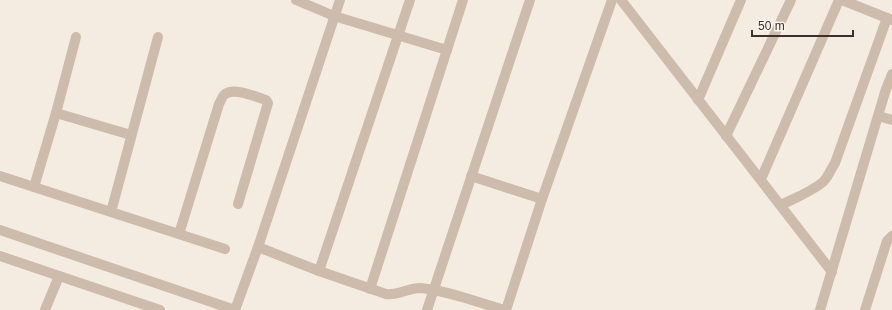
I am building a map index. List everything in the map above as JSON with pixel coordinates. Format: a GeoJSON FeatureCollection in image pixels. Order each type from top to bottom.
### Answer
{"type":"FeatureCollection","features":[{"type":"Feature","properties":{"kind":"street"},"geometry":{"type":"LineString","coordinates":[[296,0],[334,16],[447,50]]}},
{"type":"Feature","properties":{"kind":"street"},"geometry":{"type":"LineString","coordinates":[[0,230],[235,310],[258,247],[340,0]]}},
{"type":"Feature","properties":{"kind":"street"},"geometry":{"type":"LineString","coordinates":[[319,271],[410,0]]}},
{"type":"Feature","properties":{"kind":"street"},"geometry":{"type":"LineString","coordinates":[[370,289],[463,0]]}},
{"type":"Feature","properties":{"kind":"street"},"geometry":{"type":"LineString","coordinates":[[427,310],[530,0]]}},
{"type":"Feature","properties":{"kind":"street"},"geometry":{"type":"LineString","coordinates":[[258,247],[319,271],[390,295],[410,289],[433,290],[506,310],[542,199],[612,0]]}},
{"type":"Feature","properties":{"kind":"street"},"geometry":{"type":"LineString","coordinates":[[621,0],[832,272]]}},
{"type":"Feature","properties":{"kind":"street"},"geometry":{"type":"LineString","coordinates":[[698,100],[741,0]]}},
{"type":"Feature","properties":{"kind":"street"},"geometry":{"type":"LineString","coordinates":[[726,136],[791,0]]}},
{"type":"Feature","properties":{"kind":"street"},"geometry":{"type":"LineString","coordinates":[[761,179],[839,0]]}},
{"type":"Feature","properties":{"kind":"street"},"geometry":{"type":"LineString","coordinates":[[781,206],[813,189],[824,181],[830,173],[890,19],[842,0]]}},
{"type":"Feature","properties":{"kind":"street"},"geometry":{"type":"LineString","coordinates":[[111,212],[158,36]]}},
{"type":"Feature","properties":{"kind":"street"},"geometry":{"type":"LineString","coordinates":[[34,187],[76,37]]}},
{"type":"Feature","properties":{"kind":"street"},"geometry":{"type":"LineString","coordinates":[[820,310],[892,74]]}},
{"type":"Feature","properties":{"kind":"street"},"geometry":{"type":"LineString","coordinates":[[179,234],[219,104],[226,93],[236,91],[266,100],[268,103],[238,204]]}},
{"type":"Feature","properties":{"kind":"street"},"geometry":{"type":"LineString","coordinates":[[56,112],[131,135]]}},
{"type":"Feature","properties":{"kind":"street"},"geometry":{"type":"LineString","coordinates":[[878,116],[892,120]]}},
{"type":"Feature","properties":{"kind":"street"},"geometry":{"type":"LineString","coordinates":[[0,176],[225,248]]}},
{"type":"Feature","properties":{"kind":"street"},"geometry":{"type":"LineString","coordinates":[[471,176],[542,199]]}},
{"type":"Feature","properties":{"kind":"street"},"geometry":{"type":"LineString","coordinates":[[865,310],[887,241],[892,236]]}},
{"type":"Feature","properties":{"kind":"street"},"geometry":{"type":"LineString","coordinates":[[0,256],[59,276],[134,305],[160,310]]}},
{"type":"Feature","properties":{"kind":"street"},"geometry":{"type":"LineString","coordinates":[[45,310],[59,276]]}}]}
